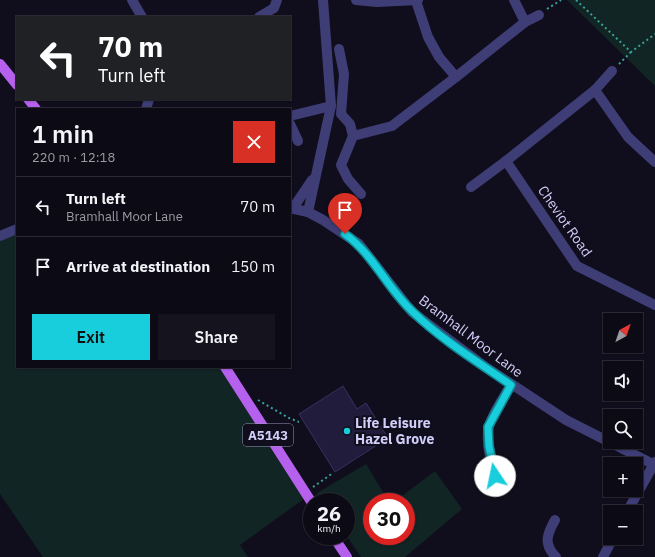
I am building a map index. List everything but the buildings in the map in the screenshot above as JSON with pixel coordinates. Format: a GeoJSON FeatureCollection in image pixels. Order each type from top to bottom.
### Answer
{"type":"FeatureCollection","features":[{"type":"Feature","properties":{"kind":"main road"},"geometry":{"type":"LineString","coordinates":[[0,64],[16,84]]}},
{"type":"Feature","properties":{"kind":"main road"},"geometry":{"type":"LineString","coordinates":[[29,100],[35,108]]}},
{"type":"Feature","properties":{"kind":"main road","name":"A5143"},"geometry":{"type":"LineString","coordinates":[[226,368],[306,493]]}},
{"type":"Feature","properties":{"kind":"main road"},"geometry":{"type":"LineString","coordinates":[[339,545],[347,557]]}},
{"type":"Feature","properties":{"kind":"street"},"geometry":{"type":"LineString","coordinates":[[132,0],[141,16]]}},
{"type":"Feature","properties":{"kind":"street"},"geometry":{"type":"LineString","coordinates":[[261,16],[274,8],[277,0]]}},
{"type":"Feature","properties":{"kind":"street"},"geometry":{"type":"LineString","coordinates":[[308,212],[314,177],[331,106],[323,0]]}},
{"type":"Feature","properties":{"kind":"street"},"geometry":{"type":"LineString","coordinates":[[356,0],[417,0],[428,37],[435,51],[456,77]]}},
{"type":"Feature","properties":{"kind":"street"},"geometry":{"type":"LineString","coordinates":[[514,0],[525,22]]}},
{"type":"Feature","properties":{"kind":"street"},"geometry":{"type":"LineString","coordinates":[[353,136],[392,126],[525,22],[539,15]]}},
{"type":"Feature","properties":{"kind":"street"},"geometry":{"type":"LineString","coordinates":[[339,49],[344,74],[341,114],[350,124],[353,136],[342,165],[348,179],[360,194]]}},
{"type":"Feature","properties":{"kind":"street"},"geometry":{"type":"LineString","coordinates":[[470,187],[506,161],[595,90],[612,71]]}},
{"type":"Feature","properties":{"kind":"street"},"geometry":{"type":"LineString","coordinates":[[595,90],[628,137],[655,162]]}},
{"type":"Feature","properties":{"kind":"street"},"geometry":{"type":"LineString","coordinates":[[291,116],[331,106]]}},
{"type":"Feature","properties":{"kind":"street"},"geometry":{"type":"LineString","coordinates":[[291,126],[298,141]]}},
{"type":"Feature","properties":{"kind":"street","name":"Cheviot Road"},"geometry":{"type":"LineString","coordinates":[[506,161],[577,266],[655,305]]}},
{"type":"Feature","properties":{"kind":"street"},"geometry":{"type":"LineString","coordinates":[[291,208],[314,177]]}},
{"type":"Feature","properties":{"kind":"street","name":"Bramhall Moor Lane"},"geometry":{"type":"LineString","coordinates":[[291,208],[308,212],[359,244],[412,312],[433,329],[511,385],[566,420],[655,464]]}},
{"type":"Feature","properties":{"kind":"street"},"geometry":{"type":"LineString","coordinates":[[0,236],[16,229]]}},
{"type":"Feature","properties":{"kind":"street"},"geometry":{"type":"LineString","coordinates":[[499,485],[495,476],[489,446],[488,427],[511,385]]}},
{"type":"Feature","properties":{"kind":"street"},"geometry":{"type":"LineString","coordinates":[[632,505],[655,464]]}},
{"type":"Feature","properties":{"kind":"street"},"geometry":{"type":"LineString","coordinates":[[555,520],[548,532],[546,541],[550,551],[556,557]]}},
{"type":"Feature","properties":{"kind":"street"},"geometry":{"type":"LineString","coordinates":[[603,557],[609,545]]}},
{"type":"Feature","properties":{"kind":"path"},"geometry":{"type":"LineString","coordinates":[[539,15],[561,0]]}},
{"type":"Feature","properties":{"kind":"path"},"geometry":{"type":"LineString","coordinates":[[576,0],[630,52]]}},
{"type":"Feature","properties":{"kind":"path"},"geometry":{"type":"LineString","coordinates":[[612,71],[630,52],[655,34]]}},
{"type":"Feature","properties":{"kind":"path"},"geometry":{"type":"LineString","coordinates":[[257,399],[289,418],[299,422]]}},
{"type":"Feature","properties":{"kind":"path"},"geometry":{"type":"LineString","coordinates":[[312,487],[333,473]]}},
{"type":"Feature","properties":{"kind":"green space"},"geometry":{"type":"Polygon","coordinates":[[[567,0],[655,0],[655,86],[567,0]]]}},
{"type":"Feature","properties":{"kind":"green space"},"geometry":{"type":"Polygon","coordinates":[[[16,233],[16,368],[226,368],[306,493],[303,493],[303,500],[240,545],[248,557],[43,557],[0,494],[0,240],[16,233]]]}},
{"type":"Feature","properties":{"kind":"green space"},"geometry":{"type":"Polygon","coordinates":[[[366,464],[384,493],[363,493],[363,545],[415,545],[415,493],[406,493],[435,471],[462,509],[405,557],[361,557],[353,545],[355,545],[355,493],[317,493],[366,464]]]}},
{"type":"Feature","properties":{"kind":"place","name":"Life Leisure Hazel Grove"},"geometry":{"type":"Point","coordinates":[347,431]}},
{"type":"Feature","properties":{"kind":"route"},"geometry":{"type":"LineString","coordinates":[[345,234],[359,244],[412,312],[433,329],[511,385],[500,406],[492,416],[488,427],[489,446],[495,476]]}}]}
